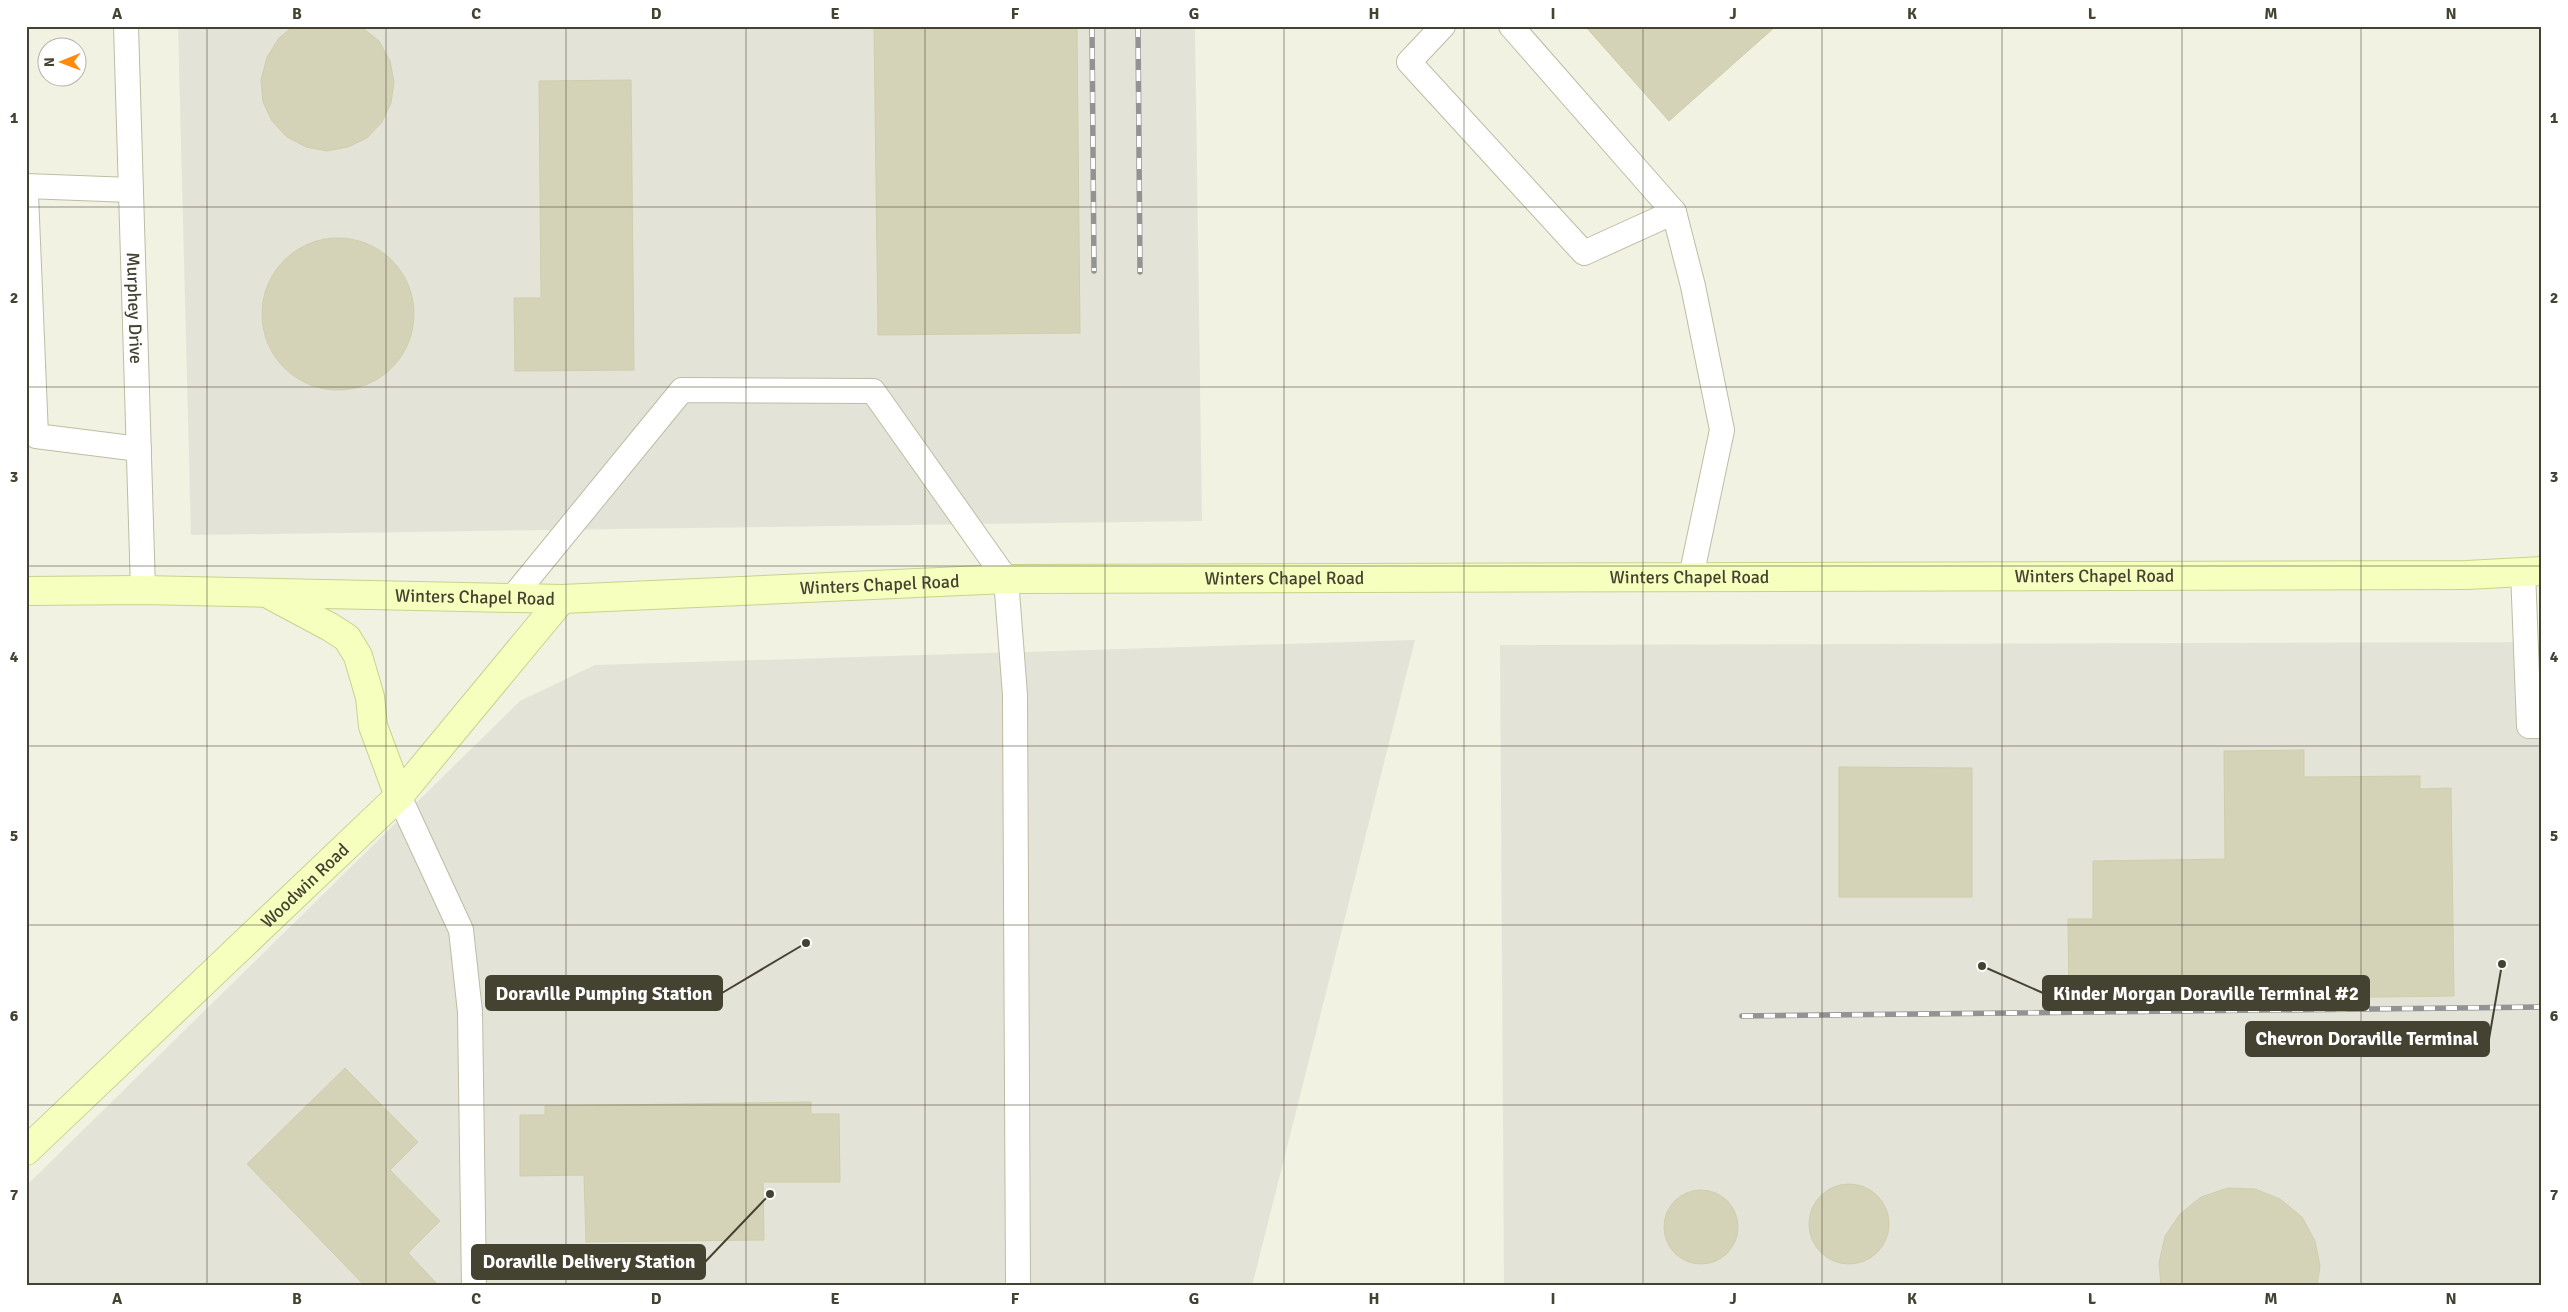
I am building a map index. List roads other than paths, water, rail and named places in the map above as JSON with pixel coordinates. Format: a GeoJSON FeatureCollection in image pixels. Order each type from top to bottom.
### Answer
{"type":"FeatureCollection","features":[{"type":"Feature","properties":{"kind":"street","name":"Winters Chapel Road"},"geometry":{"type":"LineString","coordinates":[[26,590],[143,590],[562,598],[1006,579],[2457,575],[2532,571]]}},
{"type":"Feature","properties":{"kind":"street"},"geometry":{"type":"LineString","coordinates":[[267,593],[330,626],[346,638],[358,656],[370,697],[373,726],[399,796]]}},
{"type":"Feature","properties":{"kind":"street","name":"Woodwin Road"},"geometry":{"type":"LineString","coordinates":[[26,1151],[399,796],[562,598]]}},
{"type":"Feature","properties":{"kind":"lane","name":"Murphey Drive"},"geometry":{"type":"LineString","coordinates":[[126,26],[143,590]]}},
{"type":"Feature","properties":{"kind":"lane"},"geometry":{"type":"LineString","coordinates":[[1443,26],[1408,62],[1584,253],[1674,212]]}},
{"type":"Feature","properties":{"kind":"lane"},"geometry":{"type":"LineString","coordinates":[[1510,26],[1674,212],[1692,286],[1722,430],[1691,577]]}},
{"type":"Feature","properties":{"kind":"lane"},"geometry":{"type":"LineString","coordinates":[[26,186],[131,190]]}},
{"type":"Feature","properties":{"kind":"lane"},"geometry":{"type":"LineString","coordinates":[[26,194],[36,436],[139,449]]}},
{"type":"Feature","properties":{"kind":"lane"},"geometry":{"type":"LineString","coordinates":[[512,598],[682,390],[873,391],[1006,579],[1016,695],[1018,1286]]}},
{"type":"Feature","properties":{"kind":"lane"},"geometry":{"type":"LineString","coordinates":[[2532,571],[2529,726],[2542,726]]}},
{"type":"Feature","properties":{"kind":"lane"},"geometry":{"type":"LineString","coordinates":[[399,796],[461,930],[470,1012],[474,1286]]}},
{"type":"Feature","properties":{"kind":"railway"},"geometry":{"type":"LineString","coordinates":[[1092,26],[1094,271]]}},
{"type":"Feature","properties":{"kind":"railway"},"geometry":{"type":"LineString","coordinates":[[1138,26],[1140,272]]}},
{"type":"Feature","properties":{"kind":"railway"},"geometry":{"type":"LineString","coordinates":[[1742,1016],[2542,1007]]}},
{"type":"Feature","properties":{"kind":"place","name":"Doraville Pumping Station"},"geometry":{"type":"Point","coordinates":[806,943]}},
{"type":"Feature","properties":{"kind":"place","name":"Chevron Doraville Terminal"},"geometry":{"type":"Point","coordinates":[2502,964]}},
{"type":"Feature","properties":{"kind":"place","name":"Kinder Morgan Doraville Terminal #2"},"geometry":{"type":"Point","coordinates":[1982,966]}},
{"type":"Feature","properties":{"kind":"place","name":"Doraville Delivery Station"},"geometry":{"type":"Point","coordinates":[770,1194]}}]}
